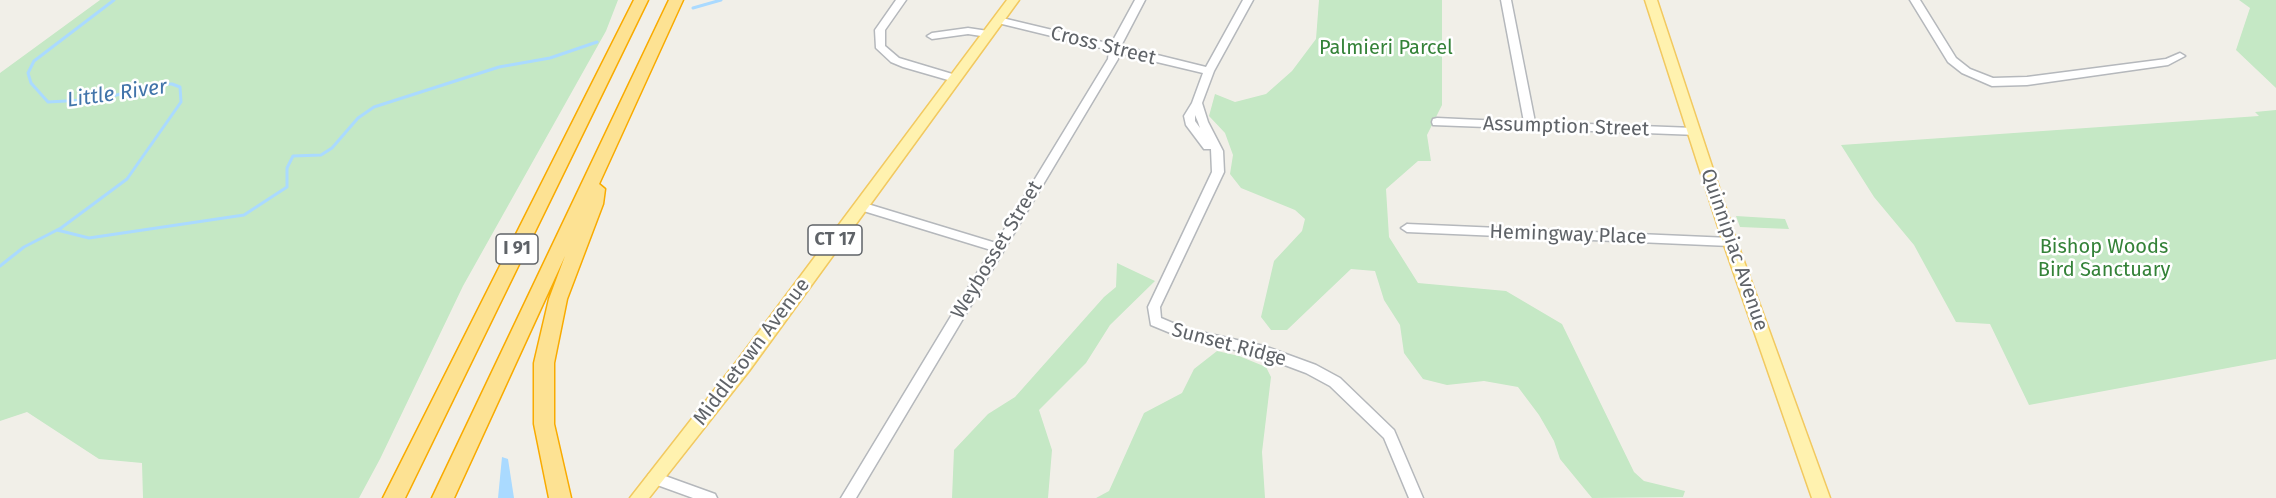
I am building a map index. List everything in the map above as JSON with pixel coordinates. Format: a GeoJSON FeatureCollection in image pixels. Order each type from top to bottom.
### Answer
{"type":"FeatureCollection","features":[{"type":"Feature","properties":{"kind":"highway","name":"I 91"},"geometry":{"type":"LineString","coordinates":[[394,498],[641,0]]}},
{"type":"Feature","properties":{"kind":"highway","name":"I 91"},"geometry":{"type":"LineString","coordinates":[[443,498],[676,0]]}},
{"type":"Feature","properties":{"kind":"highway"},"geometry":{"type":"LineString","coordinates":[[560,498],[544,424],[543,374],[558,299],[595,201],[594,173]]}},
{"type":"Feature","properties":{"kind":"main road","name":"Middletown Avenue"},"geometry":{"type":"LineString","coordinates":[[639,498],[714,404],[1013,0]]}},
{"type":"Feature","properties":{"kind":"main road","name":"Quinnipiac Avenue"},"geometry":{"type":"LineString","coordinates":[[1651,0],[1730,242],[1821,498]]}},
{"type":"Feature","properties":{"kind":"street"},"geometry":{"type":"LineString","coordinates":[[901,0],[880,30],[880,46],[895,60],[955,78]]}},
{"type":"Feature","properties":{"kind":"street","name":"Weybosset Street"},"geometry":{"type":"LineString","coordinates":[[848,498],[1113,59],[1114,49],[1140,0]]}},
{"type":"Feature","properties":{"kind":"street","name":"Sunset Ridge"},"geometry":{"type":"LineString","coordinates":[[1248,0],[1209,71],[1197,103],[1190,114],[1190,121],[1218,158],[1216,176],[1154,308],[1155,321],[1185,334],[1259,350],[1311,369],[1335,382],[1386,430],[1396,447],[1416,498]]}},
{"type":"Feature","properties":{"kind":"street"},"geometry":{"type":"LineString","coordinates":[[1506,0],[1530,126]]}},
{"type":"Feature","properties":{"kind":"street"},"geometry":{"type":"LineString","coordinates":[[1915,0],[1952,60],[1966,71],[1992,82],[2028,81],[2168,62],[2180,56]]}},
{"type":"Feature","properties":{"kind":"street","name":"Cross Street"},"geometry":{"type":"LineString","coordinates":[[998,20],[1209,71]]}},
{"type":"Feature","properties":{"kind":"street"},"geometry":{"type":"LineString","coordinates":[[932,36],[968,31],[988,34]]}},
{"type":"Feature","properties":{"kind":"street","name":"Assumption Street"},"geometry":{"type":"LineString","coordinates":[[1437,122],[1694,132]]}},
{"type":"Feature","properties":{"kind":"street"},"geometry":{"type":"LineString","coordinates":[[861,206],[999,248]]}},
{"type":"Feature","properties":{"kind":"street","name":"Hemingway Place"},"geometry":{"type":"LineString","coordinates":[[1407,228],[1730,242]]}},
{"type":"Feature","properties":{"kind":"street"},"geometry":{"type":"LineString","coordinates":[[654,478],[710,498]]}},
{"type":"Feature","properties":{"kind":"green space"},"geometry":{"type":"Polygon","coordinates":[[[100,0],[618,0],[606,31],[463,286],[359,498],[143,498],[142,463],[99,459],[27,412],[0,421],[0,73],[100,0]]]}},
{"type":"Feature","properties":{"kind":"green space","name":"Palmieri Parcel"},"geometry":{"type":"Polygon","coordinates":[[[1319,0],[1442,0],[1442,105],[1427,135],[1431,161],[1418,161],[1386,189],[1389,237],[1418,283],[1506,291],[1562,324],[1634,472],[1644,481],[1685,491],[1683,497],[1592,498],[1560,459],[1554,441],[1539,415],[1518,387],[1484,381],[1447,385],[1423,379],[1404,353],[1400,325],[1384,300],[1375,271],[1351,269],[1287,330],[1271,330],[1261,317],[1274,261],[1302,231],[1305,219],[1295,210],[1241,188],[1230,174],[1233,155],[1225,133],[1209,116],[1215,94],[1235,102],[1266,94],[1292,71],[1316,39],[1319,0]]]}},
{"type":"Feature","properties":{"kind":"green space"},"geometry":{"type":"Polygon","coordinates":[[[2239,0],[2276,0],[2276,88],[2236,50],[2250,8],[2239,0]]]}},
{"type":"Feature","properties":{"kind":"green space","name":"Bishop Woods Bird Sanctuary"},"geometry":{"type":"Polygon","coordinates":[[[2276,110],[2276,359],[2029,405],[1990,324],[1956,322],[1914,245],[1874,197],[1841,145],[2259,116],[2255,112],[2276,110]]]}},
{"type":"Feature","properties":{"kind":"green space"},"geometry":{"type":"Polygon","coordinates":[[[1736,216],[1785,219],[1789,229],[1740,227],[1736,216]]]}},
{"type":"Feature","properties":{"kind":"green space"},"geometry":{"type":"Polygon","coordinates":[[[1117,263],[1155,281],[1110,325],[1086,363],[1039,410],[1052,450],[1048,498],[952,498],[954,450],[988,414],[1015,397],[1104,297],[1116,287],[1117,263]]]}},
{"type":"Feature","properties":{"kind":"green space"},"geometry":{"type":"Polygon","coordinates":[[[1217,351],[1239,356],[1266,367],[1271,377],[1262,452],[1265,498],[1096,498],[1109,491],[1144,413],[1182,393],[1194,369],[1217,351]]]}},
{"type":"Feature","properties":{"kind":"water"},"geometry":{"type":"Polygon","coordinates":[[[502,457],[508,459],[514,498],[498,498],[502,457]]]}},
{"type":"Feature","properties":{"kind":"waterway","name":"Little River"},"geometry":{"type":"LineString","coordinates":[[57,230],[127,179],[181,102],[180,87],[172,84],[157,84],[102,99],[48,102],[31,83],[28,73],[34,61],[114,0]]}},
{"type":"Feature","properties":{"kind":"waterway"},"geometry":{"type":"LineString","coordinates":[[693,8],[721,0]]}},
{"type":"Feature","properties":{"kind":"waterway"},"geometry":{"type":"LineString","coordinates":[[57,230],[89,238],[244,215],[287,187],[287,168],[293,156],[321,155],[332,148],[358,118],[374,107],[499,67],[550,58],[597,42]]}},
{"type":"Feature","properties":{"kind":"waterway","name":"Little River"},"geometry":{"type":"LineString","coordinates":[[0,266],[24,247],[57,230]]}}]}
